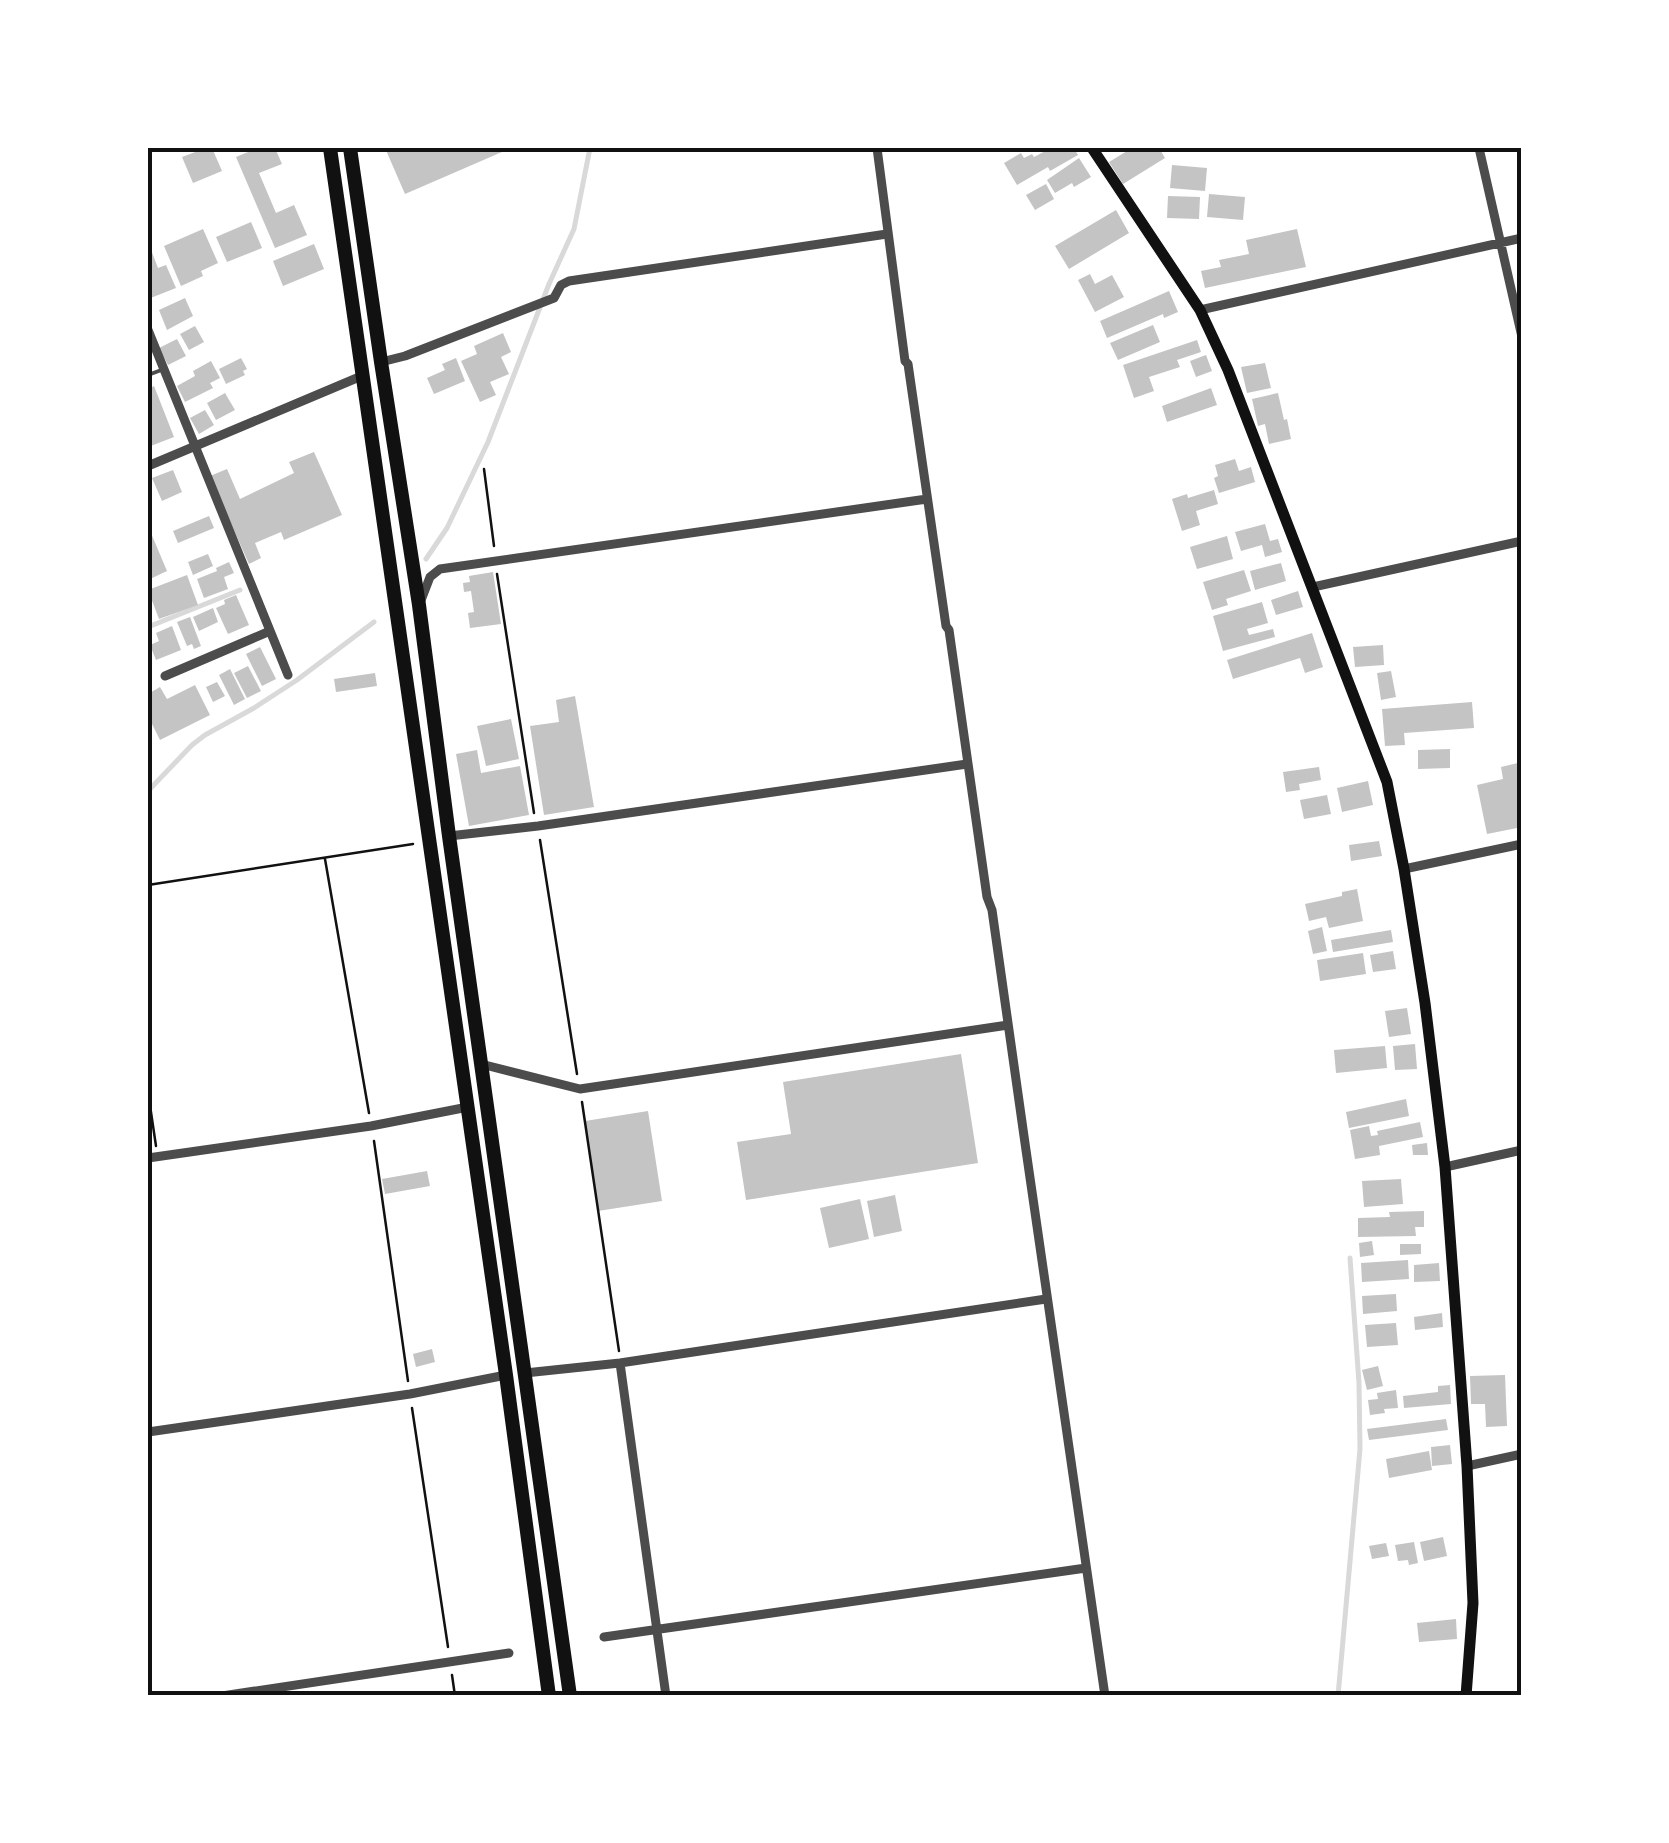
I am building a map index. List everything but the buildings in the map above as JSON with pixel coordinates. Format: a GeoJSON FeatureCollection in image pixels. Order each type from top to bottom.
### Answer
{"type":"FeatureCollection","features":[{"type":"Feature","properties":{"kind":"highway"},"geometry":{"type":"LineString","coordinates":[[330,148],[549,1696]]}},
{"type":"Feature","properties":{"kind":"highway"},"geometry":{"type":"LineString","coordinates":[[350,148],[419,606],[570,1696]]}},
{"type":"Feature","properties":{"kind":"main road"},"geometry":{"type":"LineString","coordinates":[[1092,148],[1200,310],[1228,370],[1386,782],[1426,1004],[1445,1167],[1473,1603],[1466,1696]]}},
{"type":"Feature","properties":{"kind":"street"},"geometry":{"type":"LineString","coordinates":[[877,148],[904,361],[908,364],[992,910],[1105,1696]]}},
{"type":"Feature","properties":{"kind":"street"},"geometry":{"type":"LineString","coordinates":[[1479,148],[1522,337]]}},
{"type":"Feature","properties":{"kind":"street"},"geometry":{"type":"LineString","coordinates":[[381,362],[550,300],[569,281],[887,234]]}},
{"type":"Feature","properties":{"kind":"street"},"geometry":{"type":"LineString","coordinates":[[1200,310],[1522,238]]}},
{"type":"Feature","properties":{"kind":"street"},"geometry":{"type":"LineString","coordinates":[[148,330],[288,675]]}},
{"type":"Feature","properties":{"kind":"street"},"geometry":{"type":"LineString","coordinates":[[148,466],[364,375]]}},
{"type":"Feature","properties":{"kind":"street"},"geometry":{"type":"LineString","coordinates":[[419,606],[430,577],[440,569],[926,498]]}},
{"type":"Feature","properties":{"kind":"street"},"geometry":{"type":"LineString","coordinates":[[1313,587],[1522,541]]}},
{"type":"Feature","properties":{"kind":"street"},"geometry":{"type":"LineString","coordinates":[[165,676],[270,632]]}},
{"type":"Feature","properties":{"kind":"street"},"geometry":{"type":"LineString","coordinates":[[449,836],[967,764]]}},
{"type":"Feature","properties":{"kind":"street"},"geometry":{"type":"LineString","coordinates":[[1404,869],[1522,844]]}},
{"type":"Feature","properties":{"kind":"street"},"geometry":{"type":"LineString","coordinates":[[481,1064],[580,1089],[1008,1025]]}},
{"type":"Feature","properties":{"kind":"street"},"geometry":{"type":"LineString","coordinates":[[152,1158],[372,1126],[468,1106]]}},
{"type":"Feature","properties":{"kind":"street"},"geometry":{"type":"LineString","coordinates":[[1445,1167],[1522,1150]]}},
{"type":"Feature","properties":{"kind":"street"},"geometry":{"type":"LineString","coordinates":[[525,1373],[1046,1298]]}},
{"type":"Feature","properties":{"kind":"street"},"geometry":{"type":"LineString","coordinates":[[620,1362],[666,1696]]}},
{"type":"Feature","properties":{"kind":"street"},"geometry":{"type":"LineString","coordinates":[[148,1432],[410,1394],[506,1375]]}},
{"type":"Feature","properties":{"kind":"street"},"geometry":{"type":"LineString","coordinates":[[1467,1466],[1522,1454]]}},
{"type":"Feature","properties":{"kind":"street"},"geometry":{"type":"LineString","coordinates":[[604,1637],[1086,1568]]}},
{"type":"Feature","properties":{"kind":"street"},"geometry":{"type":"LineString","coordinates":[[222,1696],[509,1653]]}},
{"type":"Feature","properties":{"kind":"lane"},"geometry":{"type":"LineString","coordinates":[[148,375],[164,369]]}},
{"type":"Feature","properties":{"kind":"path"},"geometry":{"type":"LineString","coordinates":[[484,469],[534,818],[580,1089],[620,1362]]}},
{"type":"Feature","properties":{"kind":"path"},"geometry":{"type":"LineString","coordinates":[[148,885],[430,841]]}},
{"type":"Feature","properties":{"kind":"path"},"geometry":{"type":"LineString","coordinates":[[325,858],[372,1126],[455,1696]]}},
{"type":"Feature","properties":{"kind":"path"},"geometry":{"type":"LineString","coordinates":[[148,1092],[152,1158]]}},
{"type":"Feature","properties":{"kind":"waterway"},"geometry":{"type":"LineString","coordinates":[[426,559],[447,528],[488,442],[574,229],[590,148]]}},
{"type":"Feature","properties":{"kind":"waterway"},"geometry":{"type":"LineString","coordinates":[[148,627],[240,590]]}},
{"type":"Feature","properties":{"kind":"waterway"},"geometry":{"type":"LineString","coordinates":[[148,791],[205,735],[297,680],[374,622]]}},
{"type":"Feature","properties":{"kind":"waterway"},"geometry":{"type":"LineString","coordinates":[[1338,1696],[1360,1449],[1350,1258]]}}]}
